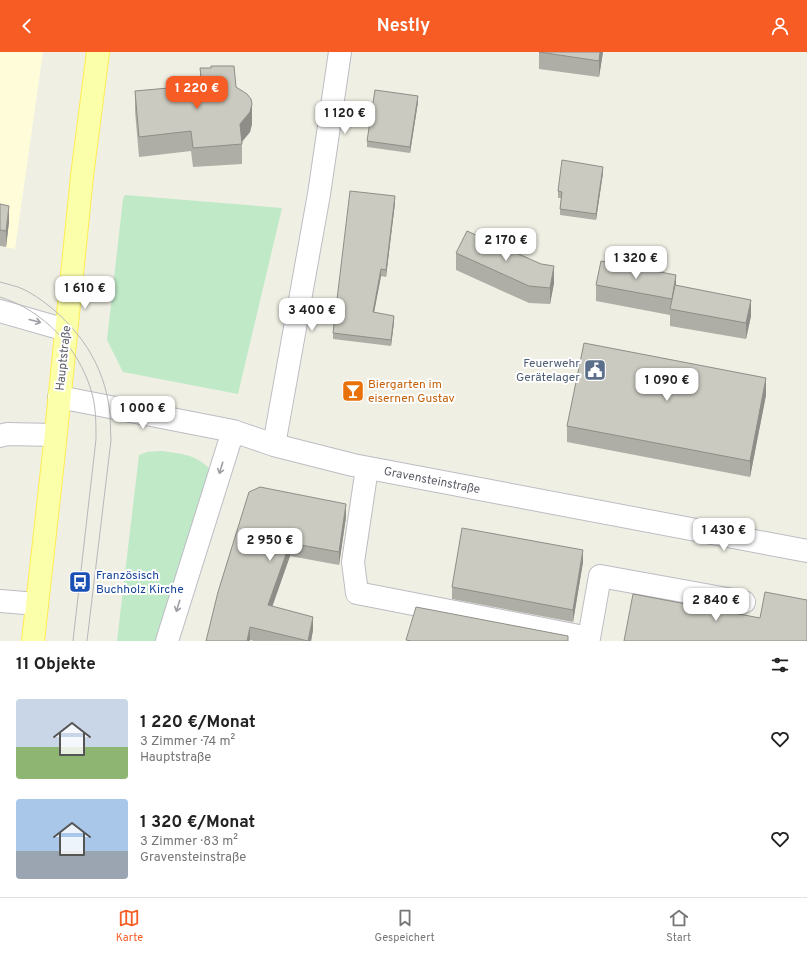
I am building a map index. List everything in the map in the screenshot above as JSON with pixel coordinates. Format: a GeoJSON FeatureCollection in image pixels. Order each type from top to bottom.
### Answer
{"type":"FeatureCollection","features":[{"type":"Feature","properties":{"kind":"main road","name":"Hauptstraße"},"geometry":{"type":"LineString","coordinates":[[33,641],[82,176],[98,52]]}},
{"type":"Feature","properties":{"kind":"street"},"geometry":{"type":"LineString","coordinates":[[274,445],[319,194],[340,52]]}},
{"type":"Feature","properties":{"kind":"street"},"geometry":{"type":"LineString","coordinates":[[0,311],[66,330]]}},
{"type":"Feature","properties":{"kind":"street","name":"Gravensteinstraße"},"geometry":{"type":"LineString","coordinates":[[59,396],[233,431],[274,445],[367,468],[807,550]]}},
{"type":"Feature","properties":{"kind":"street"},"geometry":{"type":"LineString","coordinates":[[167,641],[233,431]]}},
{"type":"Feature","properties":{"kind":"street"},"geometry":{"type":"LineString","coordinates":[[0,436],[7,434],[55,435]]}},
{"type":"Feature","properties":{"kind":"street"},"geometry":{"type":"LineString","coordinates":[[367,468],[353,562],[357,593],[589,638],[600,576],[744,602]]}},
{"type":"Feature","properties":{"kind":"street"},"geometry":{"type":"LineString","coordinates":[[0,601],[37,604]]}},
{"type":"Feature","properties":{"kind":"shaded area"},"geometry":{"type":"Polygon","coordinates":[[[0,52],[43,52],[15,249],[0,246],[0,52]]]}},
{"type":"Feature","properties":{"kind":"green space"},"geometry":{"type":"Polygon","coordinates":[[[125,195],[282,208],[238,394],[123,372],[107,340],[123,199],[125,195]]]}},
{"type":"Feature","properties":{"kind":"green space"},"geometry":{"type":"Polygon","coordinates":[[[161,451],[183,454],[195,458],[212,471],[156,641],[117,641],[139,455],[147,452],[161,451]]]}},
{"type":"Feature","properties":{"kind":"building"},"geometry":{"type":"Polygon","coordinates":[[[539,52],[600,52],[599,61],[539,52]]]}},
{"type":"Feature","properties":{"kind":"building"},"geometry":{"type":"Polygon","coordinates":[[[211,66],[234,66],[236,87],[247,94],[251,99],[252,104],[250,112],[240,124],[242,144],[193,148],[191,131],[139,137],[135,91],[202,85],[200,68],[211,68],[211,66]]]}},
{"type":"Feature","properties":{"kind":"building"},"geometry":{"type":"Polygon","coordinates":[[[375,90],[418,96],[410,147],[367,141],[375,90]]]}},
{"type":"Feature","properties":{"kind":"building"},"geometry":{"type":"Polygon","coordinates":[[[562,160],[603,167],[596,214],[560,209],[562,192],[558,191],[562,160]]]}},
{"type":"Feature","properties":{"kind":"building"},"geometry":{"type":"Polygon","coordinates":[[[350,191],[395,196],[386,270],[381,269],[373,312],[394,316],[391,340],[333,333],[350,191]]]}},
{"type":"Feature","properties":{"kind":"building"},"geometry":{"type":"Polygon","coordinates":[[[0,204],[9,206],[6,231],[0,230],[0,204]]]}},
{"type":"Feature","properties":{"kind":"building"},"geometry":{"type":"Polygon","coordinates":[[[467,231],[541,264],[554,266],[550,288],[529,286],[456,253],[467,231]]]}},
{"type":"Feature","properties":{"kind":"building"},"geometry":{"type":"Polygon","coordinates":[[[601,261],[676,275],[672,299],[596,285],[601,261]]]}},
{"type":"Feature","properties":{"kind":"building"},"geometry":{"type":"Polygon","coordinates":[[[675,285],[751,300],[746,323],[670,309],[675,285]]]}},
{"type":"Feature","properties":{"kind":"building"},"geometry":{"type":"Polygon","coordinates":[[[584,343],[766,378],[750,461],[567,426],[584,343]]]}},
{"type":"Feature","properties":{"kind":"building"},"geometry":{"type":"Polygon","coordinates":[[[260,487],[346,504],[339,552],[290,543],[268,605],[313,617],[308,641],[250,627],[247,641],[206,641],[218,592],[249,492],[260,487]]]}},
{"type":"Feature","properties":{"kind":"building"},"geometry":{"type":"Polygon","coordinates":[[[462,528],[583,550],[573,610],[452,587],[462,528]]]}},
{"type":"Feature","properties":{"kind":"building"},"geometry":{"type":"Polygon","coordinates":[[[765,592],[807,600],[807,641],[624,641],[633,594],[760,618],[765,592]]]}},
{"type":"Feature","properties":{"kind":"building"},"geometry":{"type":"Polygon","coordinates":[[[416,607],[568,636],[568,641],[406,640],[416,607]]]}},
{"type":"Feature","properties":{"kind":"tram line"},"geometry":{"type":"LineString","coordinates":[[0,282],[18,287],[32,294],[65,320],[83,342],[97,365],[106,392],[110,410],[111,440],[87,641]]}},
{"type":"Feature","properties":{"kind":"tram line"},"geometry":{"type":"LineString","coordinates":[[0,297],[31,311],[57,332],[77,359],[85,374],[93,396],[96,439],[73,641]]}},
{"type":"Feature","properties":{"kind":"place","name":"Feuerwehr Gerätelager"},"geometry":{"type":"Point","coordinates":[595,370]}},
{"type":"Feature","properties":{"kind":"place","name":"Biergarten im eisernen Gustav"},"geometry":{"type":"Point","coordinates":[353,391]}},
{"type":"Feature","properties":{"kind":"place","name":"Französisch Buchholz Kirche"},"geometry":{"type":"Point","coordinates":[80,582]}}]}
